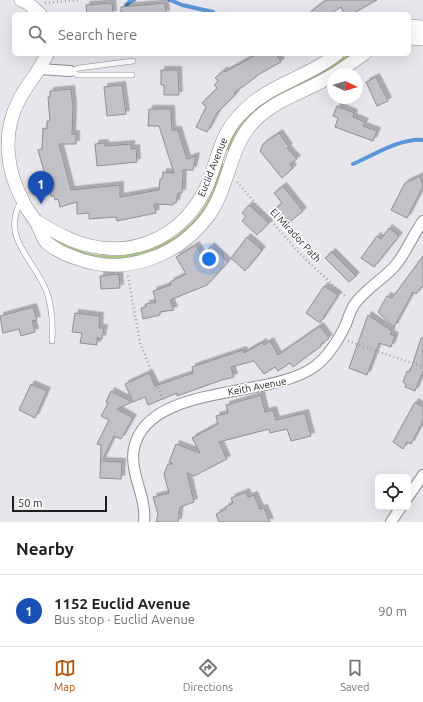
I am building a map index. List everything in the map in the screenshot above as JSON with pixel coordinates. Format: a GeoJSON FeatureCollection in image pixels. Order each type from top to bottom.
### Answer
{"type":"FeatureCollection","features":[{"type":"Feature","properties":{"kind":"street"},"geometry":{"type":"LineString","coordinates":[[21,0],[39,12]]}},
{"type":"Feature","properties":{"kind":"street"},"geometry":{"type":"LineString","coordinates":[[411,26],[423,27]]}},
{"type":"Feature","properties":{"kind":"street"},"geometry":{"type":"LineString","coordinates":[[411,38],[423,39]]}},
{"type":"Feature","properties":{"kind":"street","name":"Euclid Avenue"},"geometry":{"type":"LineString","coordinates":[[46,56],[40,69],[18,101],[7,138],[17,203],[36,221],[72,240],[96,247],[125,249],[156,240],[171,231],[197,204],[206,188],[226,133],[241,113],[267,91],[312,70],[334,56]]}},
{"type":"Feature","properties":{"kind":"street","name":"Euclid Avenue"},"geometry":{"type":"LineString","coordinates":[[344,68],[361,56]]}},
{"type":"Feature","properties":{"kind":"street"},"geometry":{"type":"LineString","coordinates":[[40,69],[70,71]]}},
{"type":"Feature","properties":{"kind":"street","name":"Euclid Avenue"},"geometry":{"type":"LineString","coordinates":[[36,221],[46,242],[62,253],[84,262],[106,266],[126,265],[159,256],[181,243],[196,230],[210,214],[220,196],[240,142],[260,116],[273,106],[327,79]]}},
{"type":"Feature","properties":{"kind":"street","name":"Keith Avenue"},"geometry":{"type":"LineString","coordinates":[[144,522],[142,496],[133,461],[137,437],[146,423],[167,410],[234,390],[293,379],[312,368],[324,359],[340,338],[354,305],[393,267],[423,221]]}},
{"type":"Feature","properties":{"kind":"street"},"geometry":{"type":"LineString","coordinates":[[411,493],[423,475]]}},
{"type":"Feature","properties":{"kind":"street"},"geometry":{"type":"LineString","coordinates":[[391,522],[399,510]]}},
{"type":"Feature","properties":{"kind":"lane"},"geometry":{"type":"LineString","coordinates":[[70,71],[79,68],[133,60]]}},
{"type":"Feature","properties":{"kind":"lane"},"geometry":{"type":"LineString","coordinates":[[70,71],[78,75],[132,75]]}},
{"type":"Feature","properties":{"kind":"lane"},"geometry":{"type":"LineString","coordinates":[[22,262],[36,275],[46,289],[53,323],[52,341]]}},
{"type":"Feature","properties":{"kind":"path"},"geometry":{"type":"LineString","coordinates":[[39,12],[47,2],[78,0]]}},
{"type":"Feature","properties":{"kind":"path","name":"El Mirador Path"},"geometry":{"type":"LineString","coordinates":[[229,172],[302,256],[354,305]]}},
{"type":"Feature","properties":{"kind":"path"},"geometry":{"type":"LineString","coordinates":[[126,265],[140,343],[167,410]]}},
{"type":"Feature","properties":{"kind":"path"},"geometry":{"type":"LineString","coordinates":[[359,344],[423,367]]}},
{"type":"Feature","properties":{"kind":"green space"},"geometry":{"type":"Polygon","coordinates":[[[346,56],[352,56],[342,64],[334,68],[327,68],[327,72],[281,95],[229,151],[226,150],[233,134],[251,111],[288,87],[314,76],[346,56]]]}},
{"type":"Feature","properties":{"kind":"green space"},"geometry":{"type":"Polygon","coordinates":[[[222,163],[225,167],[209,207],[184,234],[159,250],[123,259],[92,257],[70,250],[50,238],[82,251],[110,256],[127,255],[159,245],[174,237],[187,227],[199,214],[210,196],[222,163]]]}},
{"type":"Feature","properties":{"kind":"building"},"geometry":{"type":"Polygon","coordinates":[[[326,0],[377,0],[356,12],[343,12],[341,7],[333,12],[311,12],[326,0]]]}},
{"type":"Feature","properties":{"kind":"building"},"geometry":{"type":"Polygon","coordinates":[[[112,3],[113,12],[87,12],[86,5],[112,3]]]}},
{"type":"Feature","properties":{"kind":"building"},"geometry":{"type":"Polygon","coordinates":[[[165,3],[166,12],[121,12],[121,7],[165,3]]]}},
{"type":"Feature","properties":{"kind":"building"},"geometry":{"type":"Polygon","coordinates":[[[253,56],[277,56],[281,62],[256,76],[234,93],[236,94],[217,113],[207,132],[196,127],[206,107],[202,103],[217,88],[214,85],[218,81],[215,78],[224,70],[225,72],[253,56]]]}},
{"type":"Feature","properties":{"kind":"building"},"geometry":{"type":"Polygon","coordinates":[[[161,70],[178,70],[179,95],[164,95],[164,85],[161,85],[161,70]]]}},
{"type":"Feature","properties":{"kind":"building"},"geometry":{"type":"Polygon","coordinates":[[[376,77],[388,101],[377,106],[366,82],[376,77]]]}},
{"type":"Feature","properties":{"kind":"building"},"geometry":{"type":"Polygon","coordinates":[[[122,85],[126,114],[107,116],[104,87],[122,85]]]}},
{"type":"Feature","properties":{"kind":"building"},"geometry":{"type":"Polygon","coordinates":[[[71,89],[73,107],[72,134],[76,134],[76,144],[59,144],[71,190],[120,185],[120,197],[159,190],[160,179],[162,179],[163,172],[174,173],[159,126],[148,126],[149,109],[171,109],[172,130],[178,130],[187,159],[196,156],[193,170],[183,170],[182,193],[178,193],[176,203],[173,203],[173,205],[154,204],[156,213],[117,221],[116,217],[89,219],[89,213],[77,214],[77,202],[60,207],[58,199],[55,200],[54,196],[51,196],[38,150],[42,149],[43,128],[47,129],[47,121],[50,121],[48,97],[50,97],[50,91],[71,89]]]}},
{"type":"Feature","properties":{"kind":"building"},"geometry":{"type":"Polygon","coordinates":[[[337,106],[354,113],[353,117],[365,122],[363,126],[377,131],[373,141],[335,127],[338,118],[333,116],[337,106]]]}},
{"type":"Feature","properties":{"kind":"building"},"geometry":{"type":"Polygon","coordinates":[[[279,133],[289,147],[287,148],[297,159],[290,164],[293,168],[282,178],[260,151],[263,144],[279,133]]]}},
{"type":"Feature","properties":{"kind":"building"},"geometry":{"type":"Polygon","coordinates":[[[105,143],[105,146],[131,144],[131,149],[136,148],[137,162],[97,166],[95,144],[105,143]]]}},
{"type":"Feature","properties":{"kind":"building"},"geometry":{"type":"Polygon","coordinates":[[[420,176],[423,187],[407,218],[391,210],[405,183],[420,176]]]}},
{"type":"Feature","properties":{"kind":"building"},"geometry":{"type":"Polygon","coordinates":[[[283,186],[303,211],[286,225],[274,210],[282,203],[274,193],[283,186]]]}},
{"type":"Feature","properties":{"kind":"building"},"geometry":{"type":"Polygon","coordinates":[[[249,205],[269,223],[257,235],[242,221],[246,216],[242,213],[249,205]]]}},
{"type":"Feature","properties":{"kind":"building"},"geometry":{"type":"Polygon","coordinates":[[[389,228],[399,236],[374,267],[361,258],[377,236],[381,239],[389,228]]]}},
{"type":"Feature","properties":{"kind":"building"},"geometry":{"type":"Polygon","coordinates":[[[247,237],[262,250],[245,271],[231,258],[247,237]]]}},
{"type":"Feature","properties":{"kind":"building"},"geometry":{"type":"Polygon","coordinates":[[[196,245],[202,256],[211,246],[228,262],[207,285],[170,300],[174,310],[160,312],[160,315],[143,319],[141,308],[146,307],[146,304],[156,302],[153,291],[171,285],[170,282],[186,274],[176,257],[196,245]]]}},
{"type":"Feature","properties":{"kind":"building"},"geometry":{"type":"Polygon","coordinates":[[[332,252],[356,276],[349,282],[325,258],[332,252]]]}},
{"type":"Feature","properties":{"kind":"building"},"geometry":{"type":"Polygon","coordinates":[[[423,256],[423,285],[416,294],[413,292],[394,327],[378,312],[387,296],[392,298],[423,256]]]}},
{"type":"Feature","properties":{"kind":"building"},"geometry":{"type":"Polygon","coordinates":[[[119,274],[120,288],[101,289],[100,276],[119,274]]]}},
{"type":"Feature","properties":{"kind":"building"},"geometry":{"type":"Polygon","coordinates":[[[324,286],[338,295],[320,323],[306,313],[324,286]]]}},
{"type":"Feature","properties":{"kind":"building"},"geometry":{"type":"Polygon","coordinates":[[[33,307],[37,320],[32,321],[35,332],[21,336],[19,329],[3,333],[0,316],[33,307]]]}},
{"type":"Feature","properties":{"kind":"building"},"geometry":{"type":"Polygon","coordinates":[[[75,313],[100,316],[99,328],[104,328],[102,339],[97,338],[97,345],[80,343],[82,333],[72,332],[75,313]]]}},
{"type":"Feature","properties":{"kind":"building"},"geometry":{"type":"Polygon","coordinates":[[[368,315],[392,331],[390,334],[395,336],[391,347],[379,343],[367,375],[349,368],[368,315]]]}},
{"type":"Feature","properties":{"kind":"building"},"geometry":{"type":"Polygon","coordinates":[[[320,326],[329,338],[320,345],[321,346],[293,367],[290,363],[278,371],[275,367],[264,374],[254,361],[231,367],[234,377],[177,396],[177,393],[148,405],[145,397],[133,402],[125,384],[149,373],[155,386],[193,373],[192,367],[243,350],[244,353],[263,342],[264,345],[270,341],[278,355],[320,326]]]}},
{"type":"Feature","properties":{"kind":"building"},"geometry":{"type":"Polygon","coordinates":[[[421,338],[423,338],[423,371],[415,391],[405,387],[406,384],[403,382],[407,371],[410,372],[421,338]]]}},
{"type":"Feature","properties":{"kind":"building"},"geometry":{"type":"Polygon","coordinates":[[[31,384],[47,391],[35,418],[19,410],[31,384]]]}},
{"type":"Feature","properties":{"kind":"building"},"geometry":{"type":"Polygon","coordinates":[[[111,391],[132,402],[117,409],[133,418],[121,439],[114,436],[102,461],[122,462],[121,479],[100,478],[101,445],[97,444],[109,420],[101,416],[108,403],[106,402],[111,391]]]}},
{"type":"Feature","properties":{"kind":"building"},"geometry":{"type":"Polygon","coordinates":[[[261,395],[265,412],[273,410],[276,420],[305,413],[311,436],[291,441],[287,429],[270,433],[269,429],[219,442],[227,459],[194,476],[187,473],[194,502],[180,507],[178,522],[156,522],[158,514],[153,497],[169,493],[164,474],[168,464],[173,464],[169,462],[176,444],[200,453],[192,438],[218,424],[216,416],[228,413],[226,405],[261,395]]]}},
{"type":"Feature","properties":{"kind":"building"},"geometry":{"type":"Polygon","coordinates":[[[415,402],[423,407],[423,421],[411,444],[407,442],[403,449],[393,442],[415,402]]]}},
{"type":"Feature","properties":{"kind":"building"},"geometry":{"type":"Polygon","coordinates":[[[246,492],[248,497],[254,495],[260,509],[264,508],[270,522],[219,522],[216,514],[226,509],[225,507],[233,503],[231,498],[246,492]]]}},
{"type":"Feature","properties":{"kind":"waterway"},"geometry":{"type":"LineString","coordinates":[[122,12],[129,2],[134,0]]}},
{"type":"Feature","properties":{"kind":"waterway"},"geometry":{"type":"LineString","coordinates":[[170,0],[182,5],[213,12]]}},
{"type":"Feature","properties":{"kind":"waterway"},"geometry":{"type":"LineString","coordinates":[[353,164],[396,144],[414,140],[423,140]]}},
{"type":"Feature","properties":{"kind":"place","name":"1152 Euclid Avenue"},"geometry":{"type":"Point","coordinates":[41,204]}}]}
